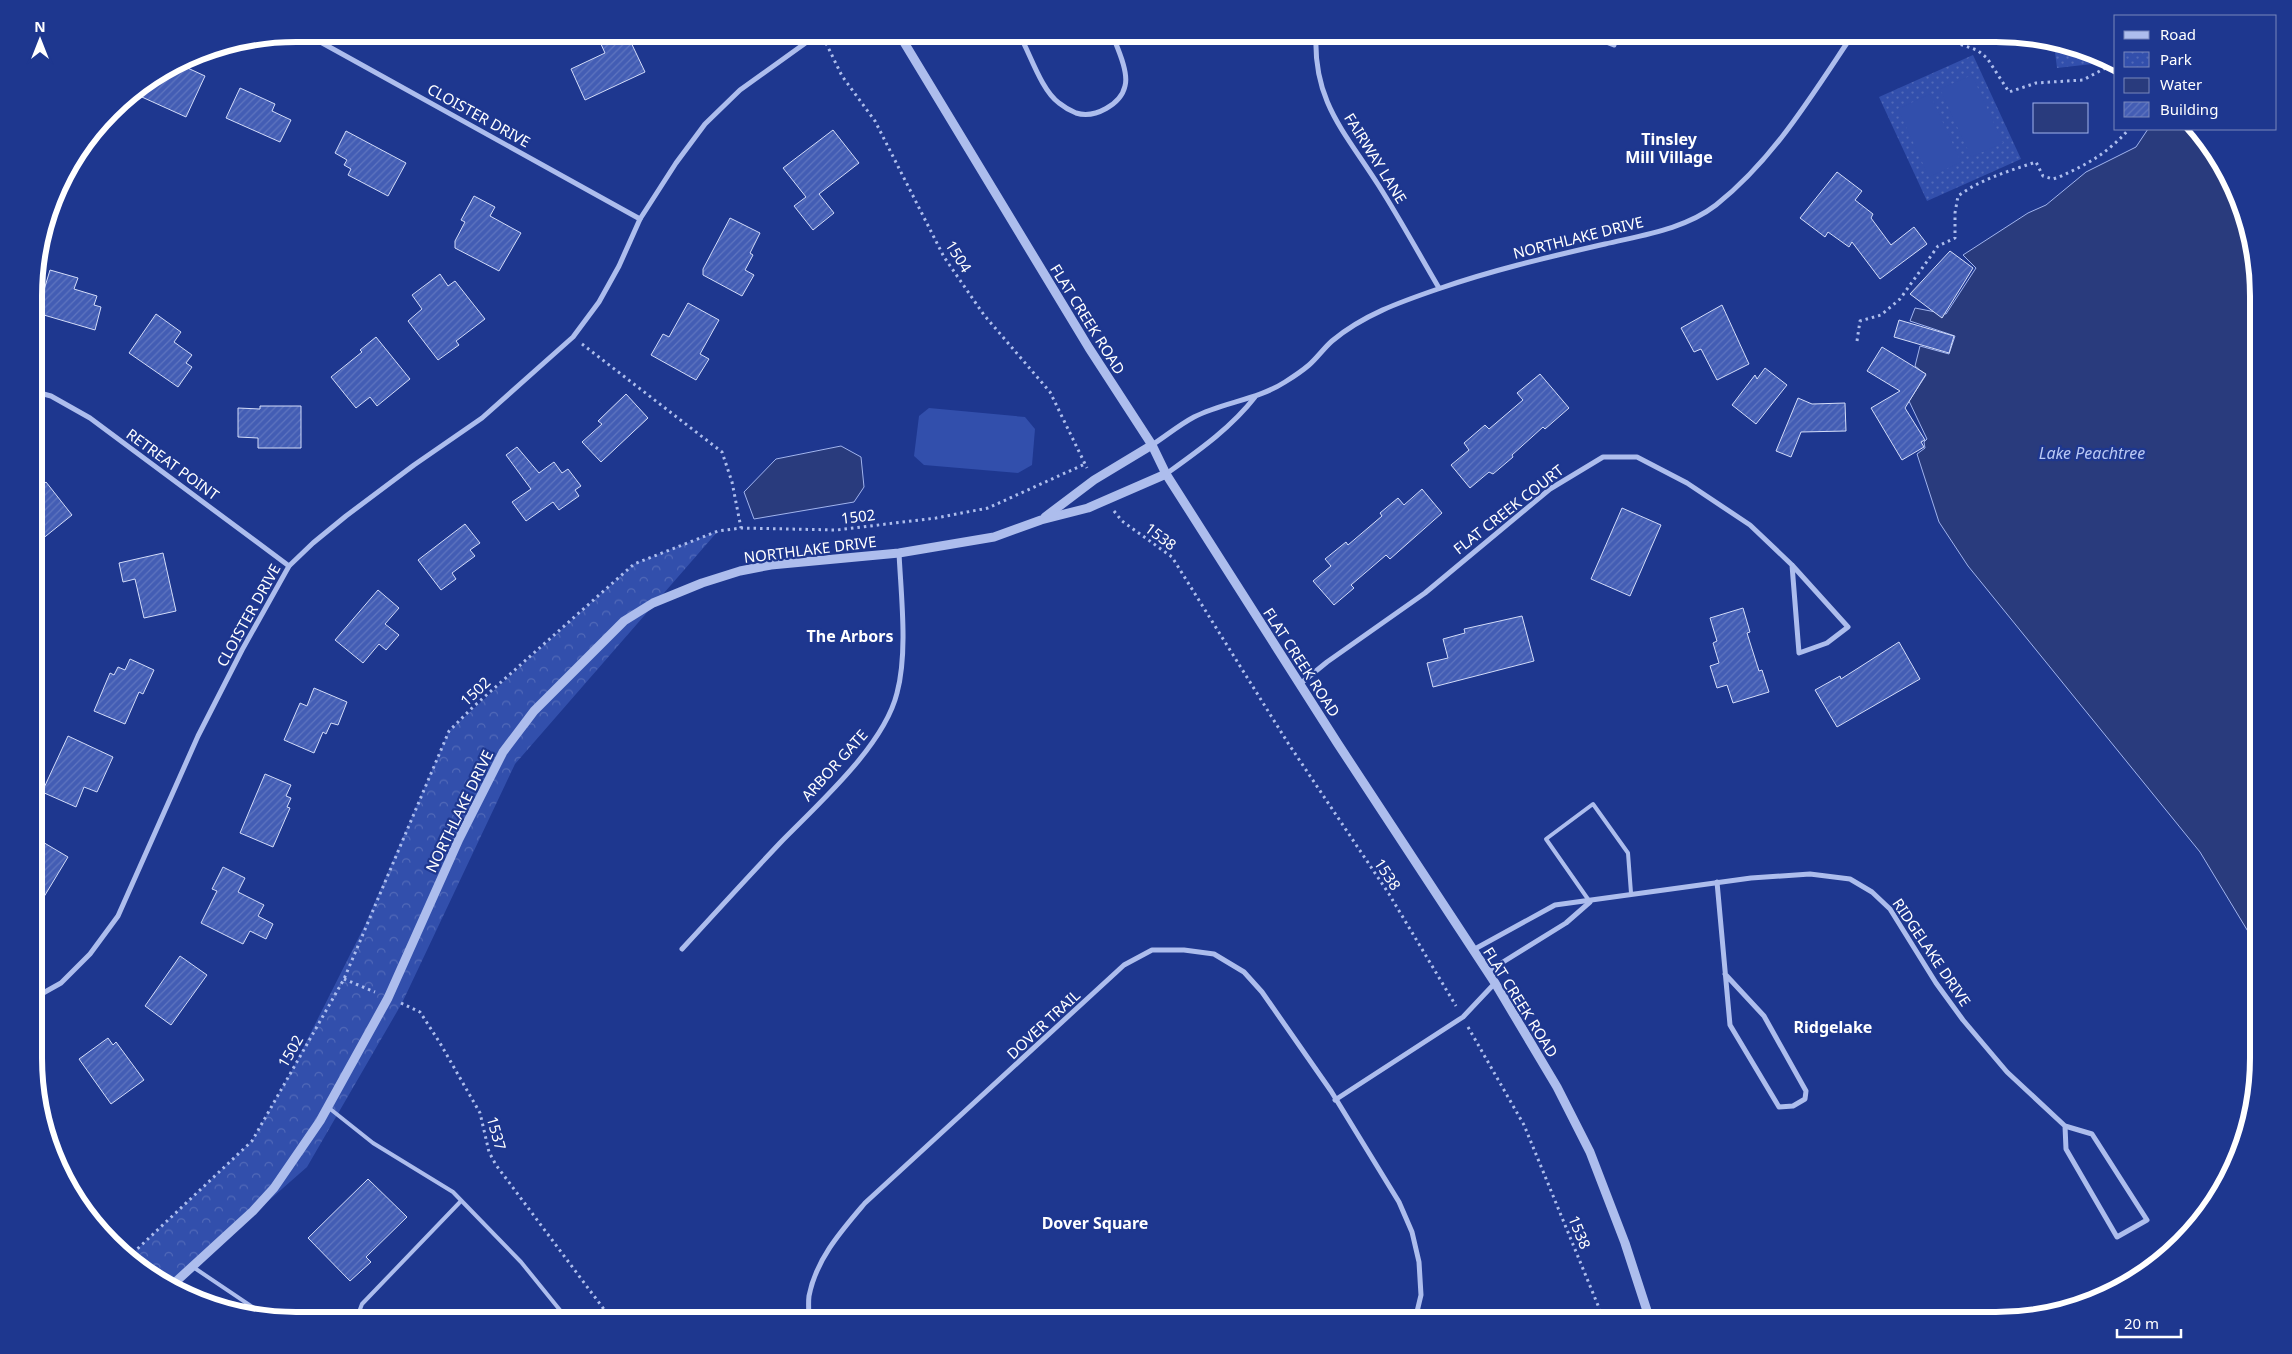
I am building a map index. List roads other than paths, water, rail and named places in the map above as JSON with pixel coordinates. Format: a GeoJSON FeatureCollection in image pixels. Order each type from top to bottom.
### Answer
{"type":"FeatureCollection","features":[{"type":"Feature","properties":{"kind":"street","name":"CLOISTER DRIVE"},"geometry":{"type":"LineString","coordinates":[[320,42],[640,219]]}},
{"type":"Feature","properties":{"kind":"street","name":"CLOISTER DRIVE"},"geometry":{"type":"LineString","coordinates":[[42,994],[61,983],[90,954],[118,916],[198,736],[242,650],[290,566],[313,543],[346,516],[414,465],[482,418],[574,337],[599,302],[619,266],[640,219],[676,163],[705,124],[740,90],[807,42]]}},
{"type":"Feature","properties":{"kind":"street","name":"FLAT CREEK ROAD"},"geometry":{"type":"LineString","coordinates":[[904,42],[1089,348],[1152,446],[1166,474],[1473,950],[1557,1087],[1590,1152],[1625,1243],[1647,1312]]}},
{"type":"Feature","properties":{"kind":"street"},"geometry":{"type":"LineString","coordinates":[[1023,42],[1044,83],[1058,102],[1077,114],[1107,109],[1118,100],[1126,85],[1123,62],[1115,42]]}},
{"type":"Feature","properties":{"kind":"street","name":"FAIRWAY LANE"},"geometry":{"type":"LineString","coordinates":[[1316,42],[1318,77],[1326,100],[1340,128],[1380,186],[1439,288]]}},
{"type":"Feature","properties":{"kind":"street"},"geometry":{"type":"LineString","coordinates":[[1606,42],[1614,45]]}},
{"type":"Feature","properties":{"kind":"street","name":"NORTHLAKE DRIVE"},"geometry":{"type":"LineString","coordinates":[[1041,520],[1094,480],[1152,446],[1194,417],[1224,405],[1255,397],[1284,383],[1303,370],[1331,342],[1355,324],[1382,310],[1439,288],[1517,266],[1657,233],[1689,220],[1715,206],[1772,151],[1800,114],[1848,42]]}},
{"type":"Feature","properties":{"kind":"street","name":"RETREAT POINT"},"geometry":{"type":"LineString","coordinates":[[42,394],[51,396],[90,418],[290,566]]}},
{"type":"Feature","properties":{"kind":"street","name":"NORTHLAKE DRIVE"},"geometry":{"type":"LineString","coordinates":[[177,1281],[227,1237],[274,1188],[328,1107],[388,998],[459,839],[503,752],[534,711],[624,621],[653,603],[702,583],[740,571],[771,565],[899,553],[994,537],[1041,520],[1088,508],[1166,474],[1206,445],[1242,414],[1255,397]]}},
{"type":"Feature","properties":{"kind":"street","name":"FLAT CREEK COURT"},"geometry":{"type":"LineString","coordinates":[[1300,684],[1327,662],[1425,593],[1550,489],[1603,457],[1637,457],[1687,483],[1750,525],[1792,565],[1848,627],[1827,643],[1800,653],[1792,565]]}},
{"type":"Feature","properties":{"kind":"street","name":"ARBOR GATE"},"geometry":{"type":"LineString","coordinates":[[682,949],[839,781],[876,738],[889,716],[898,692],[901,661],[899,553]]}},
{"type":"Feature","properties":{"kind":"street","name":"RIDGELAKE DRIVE"},"geometry":{"type":"LineString","coordinates":[[1473,950],[1555,905],[1590,902],[1631,893],[1717,882],[1810,874],[1850,879],[1872,892],[1890,909],[1936,983],[1963,1020],[2007,1072],[2065,1126],[2092,1134],[2147,1220],[2117,1237],[2066,1149],[2065,1126]]}},
{"type":"Feature","properties":{"kind":"street"},"geometry":{"type":"LineString","coordinates":[[1717,882],[1725,974],[1730,1025],[1778,1107],[1793,1106],[1805,1100],[1806,1091],[1764,1016],[1725,974]]}},
{"type":"Feature","properties":{"kind":"street","name":"RIDGELAKE DRIVE"},"geometry":{"type":"LineString","coordinates":[[1487,972],[1566,923],[1590,902]]}},
{"type":"Feature","properties":{"kind":"street","name":"DOVER TRAIL"},"geometry":{"type":"LineString","coordinates":[[809,1312],[809,1296],[821,1264],[837,1235],[866,1203],[1124,965],[1152,950],[1184,950],[1214,954],[1244,972],[1288,1028],[1335,1100],[1399,1202],[1412,1232],[1419,1262],[1421,1295],[1417,1312]]}},
{"type":"Feature","properties":{"kind":"street"},"geometry":{"type":"LineString","coordinates":[[1335,1100],[1463,1017],[1494,983]]}},
{"type":"Feature","properties":{"kind":"lane"},"geometry":{"type":"LineString","coordinates":[[1590,902],[1546,839],[1593,804],[1628,853],[1631,893]]}},
{"type":"Feature","properties":{"kind":"lane"},"geometry":{"type":"LineString","coordinates":[[328,1107],[373,1143],[453,1192],[521,1262],[562,1312]]}},
{"type":"Feature","properties":{"kind":"lane"},"geometry":{"type":"LineString","coordinates":[[359,1312],[362,1304],[461,1201]]}},
{"type":"Feature","properties":{"kind":"lane"},"geometry":{"type":"LineString","coordinates":[[193,1267],[254,1308]]}},
{"type":"Feature","properties":{"kind":"water"},"geometry":{"type":"Polygon","coordinates":[[[2033,103],[2088,103],[2088,133],[2033,133],[2033,103]]]}},
{"type":"Feature","properties":{"kind":"water","name":"Lake Peachtree"},"geometry":{"type":"Polygon","coordinates":[[[2147,130],[2188,130],[2207,155],[2223,184],[2236,215],[2245,247],[2250,296],[2250,935],[2200,852],[1968,566],[1939,522],[1917,454],[1925,448],[1924,442],[1927,439],[1909,401],[1926,375],[1915,366],[1920,346],[1949,354],[1955,336],[1910,321],[1915,308],[1946,314],[1976,268],[1963,255],[2028,213],[2046,205],[2086,172],[2136,147],[2147,130]]]}},
{"type":"Feature","properties":{"kind":"water"},"geometry":{"type":"Polygon","coordinates":[[[841,446],[861,457],[864,487],[854,502],[754,519],[744,492],[776,459],[841,446]]]}},
{"type":"Feature","properties":{"kind":"district","name":"Tinsley Mill Village"},"geometry":{"type":"Point","coordinates":[1669,148]}},
{"type":"Feature","properties":{"kind":"district","name":"The Arbors"},"geometry":{"type":"Point","coordinates":[850,636]}},
{"type":"Feature","properties":{"kind":"district","name":"Ridgelake"},"geometry":{"type":"Point","coordinates":[1833,1027]}},
{"type":"Feature","properties":{"kind":"district","name":"Dover Square"},"geometry":{"type":"Point","coordinates":[1095,1223]}}]}
